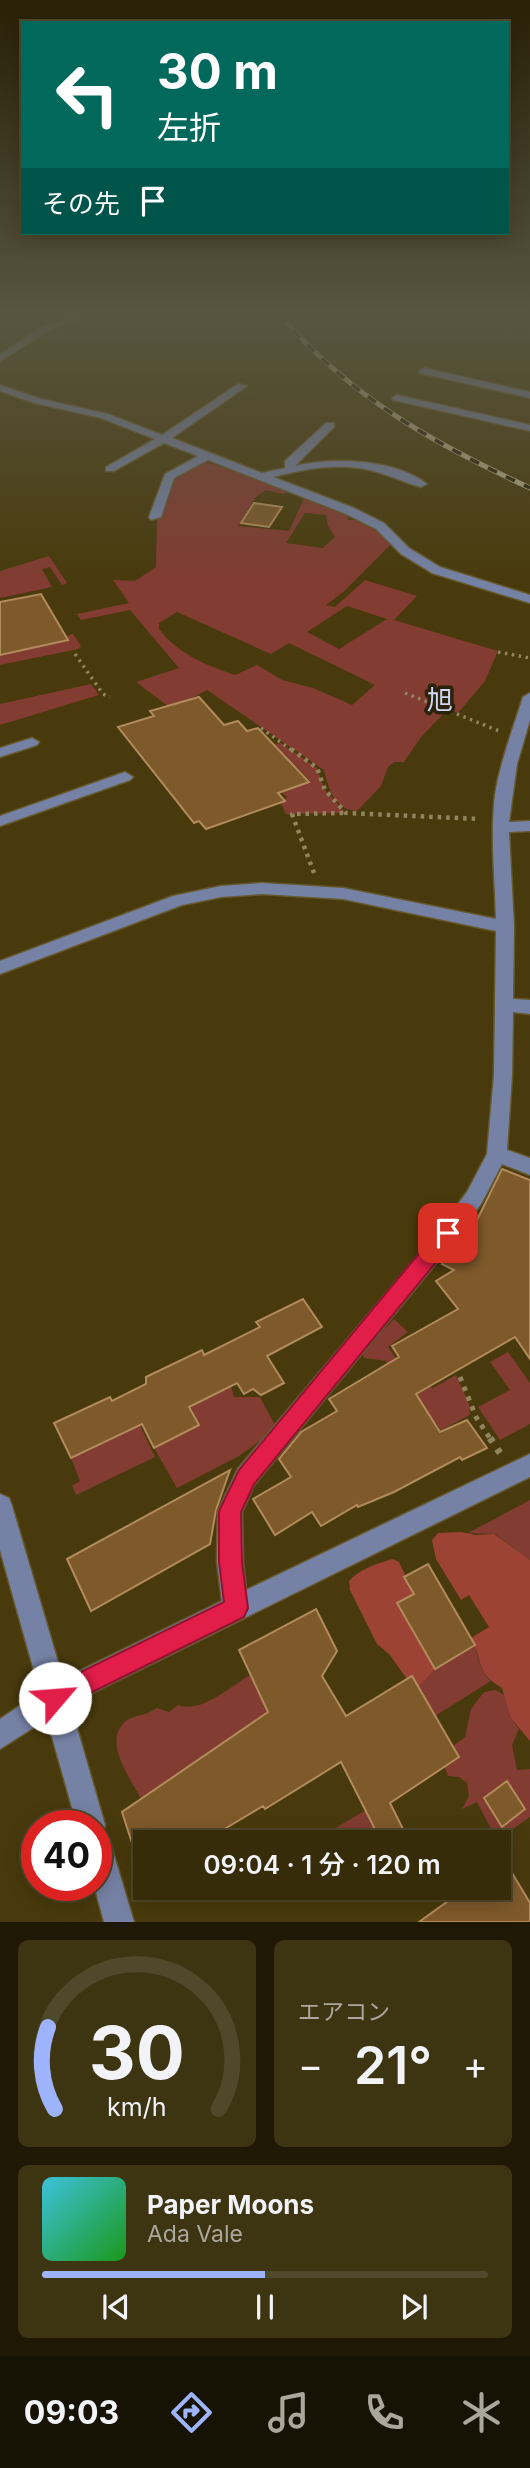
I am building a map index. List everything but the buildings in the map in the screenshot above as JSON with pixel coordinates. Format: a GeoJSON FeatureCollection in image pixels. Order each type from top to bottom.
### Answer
{"type":"FeatureCollection","features":[{"type":"Feature","properties":{"kind":"street"},"geometry":{"type":"LineString","coordinates":[[55,405],[97,414],[372,521],[405,551],[436,570],[530,599]]}},
{"type":"Feature","properties":{"kind":"street"},"geometry":{"type":"LineString","coordinates":[[110,469],[162,440],[214,405]]}},
{"type":"Feature","properties":{"kind":"street"},"geometry":{"type":"LineString","coordinates":[[427,405],[530,428]]}},
{"type":"Feature","properties":{"kind":"street"},"geometry":{"type":"LineString","coordinates":[[291,470],[289,463],[330,425]]}},
{"type":"Feature","properties":{"kind":"street"},"geometry":{"type":"LineString","coordinates":[[155,517],[169,476],[205,457]]}},
{"type":"Feature","properties":{"kind":"street"},"geometry":{"type":"LineString","coordinates":[[261,477],[325,461],[345,461],[378,467],[421,484]]}},
{"type":"Feature","properties":{"kind":"street"},"geometry":{"type":"LineString","coordinates":[[236,1608],[230,1562],[230,1511],[246,1477],[435,1250],[474,1198],[497,1154],[503,1075],[503,795],[516,738],[530,697]]}},
{"type":"Feature","properties":{"kind":"street"},"geometry":{"type":"LineString","coordinates":[[0,753],[33,742]]}},
{"type":"Feature","properties":{"kind":"street"},"geometry":{"type":"LineString","coordinates":[[0,821],[125,777]]}},
{"type":"Feature","properties":{"kind":"street"},"geometry":{"type":"LineString","coordinates":[[501,824],[530,826]]}},
{"type":"Feature","properties":{"kind":"street"},"geometry":{"type":"LineString","coordinates":[[0,968],[156,908],[203,893],[246,889],[321,890],[364,896],[505,928]]}},
{"type":"Feature","properties":{"kind":"street"},"geometry":{"type":"LineString","coordinates":[[503,1004],[530,1007]]}},
{"type":"Feature","properties":{"kind":"street"},"geometry":{"type":"LineString","coordinates":[[497,1154],[530,1167]]}},
{"type":"Feature","properties":{"kind":"street"},"geometry":{"type":"LineString","coordinates":[[0,1735],[55,1698],[530,1465]]}},
{"type":"Feature","properties":{"kind":"street"},"geometry":{"type":"LineString","coordinates":[[0,1506],[87,1810]]}},
{"type":"Feature","properties":{"kind":"street"},"geometry":{"type":"LineString","coordinates":[[112,1898],[119,1922]]}},
{"type":"Feature","properties":{"kind":"path"},"geometry":{"type":"LineString","coordinates":[[498,652],[530,658]]}},
{"type":"Feature","properties":{"kind":"path"},"geometry":{"type":"LineString","coordinates":[[75,654],[103,694],[110,697]]}},
{"type":"Feature","properties":{"kind":"path"},"geometry":{"type":"LineString","coordinates":[[405,693],[516,738]]}},
{"type":"Feature","properties":{"kind":"path"},"geometry":{"type":"LineString","coordinates":[[261,728],[317,768],[325,790],[346,813]]}},
{"type":"Feature","properties":{"kind":"path"},"geometry":{"type":"LineString","coordinates":[[321,890],[292,814],[346,813],[501,824]]}},
{"type":"Feature","properties":{"kind":"path"},"geometry":{"type":"LineString","coordinates":[[460,1377],[476,1417],[500,1453]]}},
{"type":"Feature","properties":{"kind":"shaded area"},"geometry":{"type":"Polygon","coordinates":[[[203,461],[294,491],[283,494],[266,490],[256,497],[238,526],[289,531],[305,496],[349,515],[348,520],[358,520],[378,528],[391,544],[342,593],[326,605],[335,607],[365,580],[417,596],[394,620],[498,651],[485,681],[458,713],[448,709],[421,737],[404,762],[394,762],[388,767],[381,786],[357,811],[349,810],[338,803],[324,770],[207,690],[172,709],[136,682],[179,668],[130,610],[81,620],[77,614],[129,603],[113,580],[135,581],[156,567],[157,518],[160,518],[172,479],[203,461]],[[305,513],[286,543],[323,548],[335,537],[328,526],[326,515],[305,513]],[[347,606],[307,632],[339,649],[387,619],[347,606]],[[177,612],[159,623],[159,629],[184,652],[203,663],[235,675],[257,665],[282,680],[313,688],[352,705],[375,685],[289,643],[271,654],[177,612]]]}},
{"type":"Feature","properties":{"kind":"shaded area"},"geometry":{"type":"Polygon","coordinates":[[[49,556],[67,583],[62,585],[50,567],[42,569],[52,587],[0,598],[0,571],[49,556]]]}},
{"type":"Feature","properties":{"kind":"shaded area"},"geometry":{"type":"Polygon","coordinates":[[[73,634],[81,646],[78,649],[0,665],[0,655],[67,640],[66,636],[73,634]]]}},
{"type":"Feature","properties":{"kind":"shaded area"},"geometry":{"type":"Polygon","coordinates":[[[91,684],[99,695],[0,725],[0,704],[91,684]]]}},
{"type":"Feature","properties":{"kind":"shaded area"},"geometry":{"type":"Polygon","coordinates":[[[281,743],[317,768],[325,790],[346,813],[286,814],[281,803],[287,797],[280,791],[310,781],[297,767],[276,774],[269,766],[288,760],[273,744],[281,743]]]}},
{"type":"Feature","properties":{"kind":"shaded area"},"geometry":{"type":"Polygon","coordinates":[[[394,1319],[408,1332],[388,1347],[419,1389],[426,1385],[433,1388],[456,1375],[469,1404],[470,1415],[441,1430],[434,1421],[400,1437],[424,1412],[386,1361],[365,1358],[361,1353],[394,1319]]]}},
{"type":"Feature","properties":{"kind":"shaded area"},"geometry":{"type":"Polygon","coordinates":[[[508,1352],[530,1383],[530,1424],[500,1440],[478,1407],[510,1390],[490,1362],[508,1352]]]}},
{"type":"Feature","properties":{"kind":"shaded area"},"geometry":{"type":"Polygon","coordinates":[[[231,1386],[234,1397],[260,1397],[277,1429],[239,1456],[177,1488],[154,1448],[199,1425],[189,1407],[231,1386]]]}},
{"type":"Feature","properties":{"kind":"shaded area"},"geometry":{"type":"Polygon","coordinates":[[[140,1425],[155,1457],[76,1495],[72,1486],[80,1481],[71,1458],[140,1425]]]}},
{"type":"Feature","properties":{"kind":"shaded area"},"geometry":{"type":"Polygon","coordinates":[[[530,1500],[530,1560],[495,1534],[468,1533],[530,1500]]]}},
{"type":"Feature","properties":{"kind":"shaded area"},"geometry":{"type":"Polygon","coordinates":[[[438,1533],[494,1534],[530,1560],[530,1741],[511,1718],[502,1688],[488,1677],[481,1666],[471,1638],[489,1627],[469,1595],[461,1600],[436,1559],[432,1540],[438,1533]]]}},
{"type":"Feature","properties":{"kind":"shaded area"},"geometry":{"type":"Polygon","coordinates":[[[393,1559],[399,1562],[414,1594],[397,1604],[435,1669],[419,1687],[412,1676],[407,1679],[389,1654],[377,1644],[350,1590],[349,1581],[358,1573],[393,1559]]]}},
{"type":"Feature","properties":{"kind":"shaded area"},"geometry":{"type":"Polygon","coordinates":[[[475,1645],[482,1670],[491,1681],[435,1716],[419,1687],[435,1669],[475,1645]]]}},
{"type":"Feature","properties":{"kind":"shaded area"},"geometry":{"type":"Polygon","coordinates":[[[250,1675],[254,1682],[266,1676],[280,1704],[141,1799],[125,1770],[117,1748],[120,1728],[127,1720],[157,1708],[169,1712],[178,1705],[196,1706],[225,1692],[250,1675]]]}},
{"type":"Feature","properties":{"kind":"shaded area"},"geometry":{"type":"Polygon","coordinates":[[[496,1690],[506,1696],[511,1718],[519,1729],[512,1745],[517,1770],[530,1769],[530,1817],[511,1830],[492,1830],[477,1802],[462,1809],[469,1796],[467,1783],[459,1777],[448,1776],[444,1766],[459,1757],[453,1746],[465,1737],[471,1709],[484,1692],[496,1690]],[[507,1781],[484,1798],[502,1826],[507,1781]]]}},
{"type":"Feature","properties":{"kind":"shaded area"},"geometry":{"type":"Polygon","coordinates":[[[366,1810],[376,1830],[332,1830],[366,1810]]]}},
{"type":"Feature","properties":{"kind":"railway"},"geometry":{"type":"LineString","coordinates":[[380,405],[460,454],[530,488]]}},
{"type":"Feature","properties":{"kind":"district","name":"旭"},"geometry":{"type":"Point","coordinates":[440,700]}},
{"type":"Feature","properties":{"kind":"route"},"geometry":{"type":"LineString","coordinates":[[55,1698],[236,1608],[230,1562],[230,1511],[246,1477],[448,1233]]}}]}
